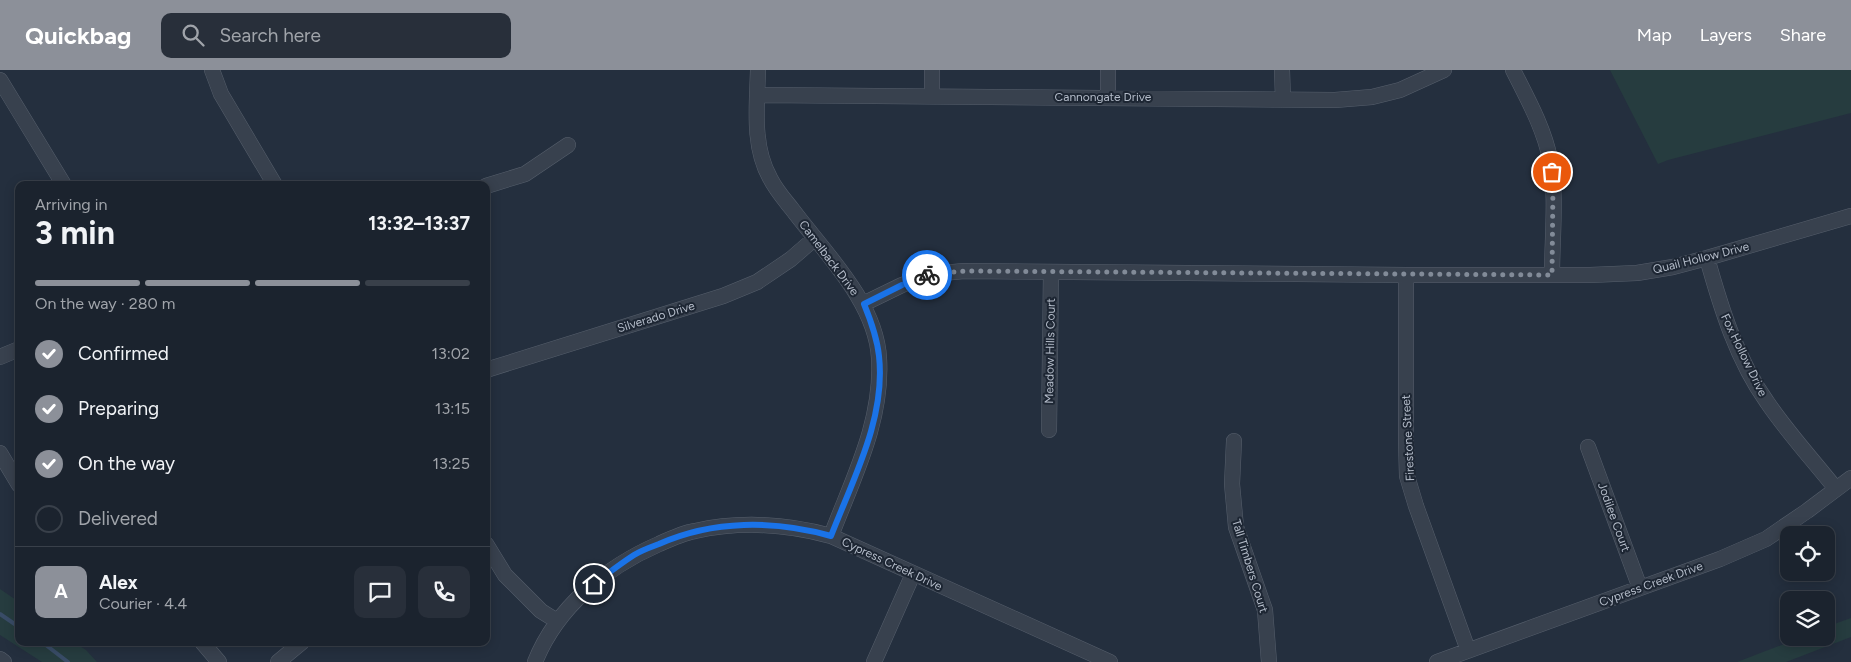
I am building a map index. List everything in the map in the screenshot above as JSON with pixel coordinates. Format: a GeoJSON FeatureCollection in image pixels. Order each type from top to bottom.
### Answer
{"type":"FeatureCollection","features":[{"type":"Feature","properties":{"kind":"street"},"geometry":{"type":"LineString","coordinates":[[212,70],[221,94],[272,181]]}},
{"type":"Feature","properties":{"kind":"street","name":"Camelback Drive"},"geometry":{"type":"LineString","coordinates":[[758,70],[758,143],[769,178],[864,304],[874,328],[879,356],[877,403],[872,431],[831,536]]}},
{"type":"Feature","properties":{"kind":"street"},"geometry":{"type":"LineString","coordinates":[[932,70],[932,96]]}},
{"type":"Feature","properties":{"kind":"street"},"geometry":{"type":"LineString","coordinates":[[1108,70],[1108,97]]}},
{"type":"Feature","properties":{"kind":"street"},"geometry":{"type":"LineString","coordinates":[[1282,70],[1283,99]]}},
{"type":"Feature","properties":{"kind":"street","name":"Cannongate Drive"},"geometry":{"type":"LineString","coordinates":[[757,95],[1336,100],[1372,97],[1400,90],[1444,70]]}},
{"type":"Feature","properties":{"kind":"street"},"geometry":{"type":"LineString","coordinates":[[1513,70],[1542,132],[1550,159],[1553,184],[1552,275]]}},
{"type":"Feature","properties":{"kind":"street"},"geometry":{"type":"LineString","coordinates":[[0,80],[62,181]]}},
{"type":"Feature","properties":{"kind":"street"},"geometry":{"type":"LineString","coordinates":[[490,185],[525,174],[568,145]]}},
{"type":"Feature","properties":{"kind":"street","name":"Quail Hollow Drive"},"geometry":{"type":"LineString","coordinates":[[864,304],[902,285],[932,274],[964,271],[1406,275],[1636,273],[1673,267],[1851,216]]}},
{"type":"Feature","properties":{"kind":"street","name":"Silverado Drive"},"geometry":{"type":"LineString","coordinates":[[490,369],[723,296],[757,282],[791,259],[814,239]]}},
{"type":"Feature","properties":{"kind":"street","name":"Fox Hollow Drive"},"geometry":{"type":"LineString","coordinates":[[1706,258],[1729,328],[1761,392],[1783,423],[1836,489]]}},
{"type":"Feature","properties":{"kind":"street","name":"Meadow Hills Court"},"geometry":{"type":"LineString","coordinates":[[1049,430],[1051,272]]}},
{"type":"Feature","properties":{"kind":"street","name":"Firestone Street"},"geometry":{"type":"LineString","coordinates":[[1406,275],[1407,476],[1468,650]]}},
{"type":"Feature","properties":{"kind":"street"},"geometry":{"type":"LineString","coordinates":[[0,356],[15,350]]}},
{"type":"Feature","properties":{"kind":"street","name":"Tall Timbers Court"},"geometry":{"type":"LineString","coordinates":[[1234,441],[1232,484],[1236,527],[1254,573],[1265,610],[1269,662]]}},
{"type":"Feature","properties":{"kind":"street","name":"Jodilee Court"},"geometry":{"type":"LineString","coordinates":[[1588,447],[1640,588]]}},
{"type":"Feature","properties":{"kind":"street"},"geometry":{"type":"LineString","coordinates":[[0,454],[15,479]]}},
{"type":"Feature","properties":{"kind":"street","name":"Cypress Creek Drive"},"geometry":{"type":"LineString","coordinates":[[1437,662],[1720,559],[1766,538],[1807,511],[1851,478]]}},
{"type":"Feature","properties":{"kind":"street","name":"Cypress Creek Drive"},"geometry":{"type":"LineString","coordinates":[[535,662],[558,621],[581,594],[636,554],[693,531],[744,525],[770,525],[805,529],[831,536],[1110,662]]}},
{"type":"Feature","properties":{"kind":"street"},"geometry":{"type":"LineString","coordinates":[[490,551],[505,575],[540,611],[558,621]]}},
{"type":"Feature","properties":{"kind":"street"},"geometry":{"type":"LineString","coordinates":[[874,662],[913,574]]}},
{"type":"Feature","properties":{"kind":"street"},"geometry":{"type":"LineString","coordinates":[[205,646],[219,662]]}},
{"type":"Feature","properties":{"kind":"street"},"geometry":{"type":"LineString","coordinates":[[278,662],[297,646]]}},
{"type":"Feature","properties":{"kind":"street"},"geometry":{"type":"LineString","coordinates":[[0,659],[4,662]]}},
{"type":"Feature","properties":{"kind":"green space"},"geometry":{"type":"Polygon","coordinates":[[[1610,70],[1851,70],[1851,113],[1658,164],[1610,70]]]}},
{"type":"Feature","properties":{"kind":"green space"},"geometry":{"type":"Polygon","coordinates":[[[0,589],[15,599],[15,645],[0,635],[0,589]]]}},
{"type":"Feature","properties":{"kind":"green space"},"geometry":{"type":"Polygon","coordinates":[[[1851,618],[1851,637],[1835,643],[1835,624],[1851,618]]]}},
{"type":"Feature","properties":{"kind":"green space"},"geometry":{"type":"Polygon","coordinates":[[[17,646],[80,646],[97,662],[42,662],[17,646]]]}},
{"type":"Feature","properties":{"kind":"green space"},"geometry":{"type":"Polygon","coordinates":[[[1780,646],[1828,646],[1786,662],[1737,662],[1780,646]]]}},
{"type":"Feature","properties":{"kind":"waterway"},"geometry":{"type":"LineString","coordinates":[[0,614],[15,624]]}},
{"type":"Feature","properties":{"kind":"waterway"},"geometry":{"type":"LineString","coordinates":[[47,646],[68,662]]}},
{"type":"Feature","properties":{"kind":"way so far"},"geometry":{"type":"LineString","coordinates":[[927,275],[964,271],[1552,275],[1552,172]]}},
{"type":"Feature","properties":{"kind":"route"},"geometry":{"type":"LineString","coordinates":[[594,584],[636,554],[669,539],[693,531],[744,525],[770,525],[805,529],[831,536],[872,431],[877,403],[879,356],[874,328],[864,304],[927,275]]}}]}
